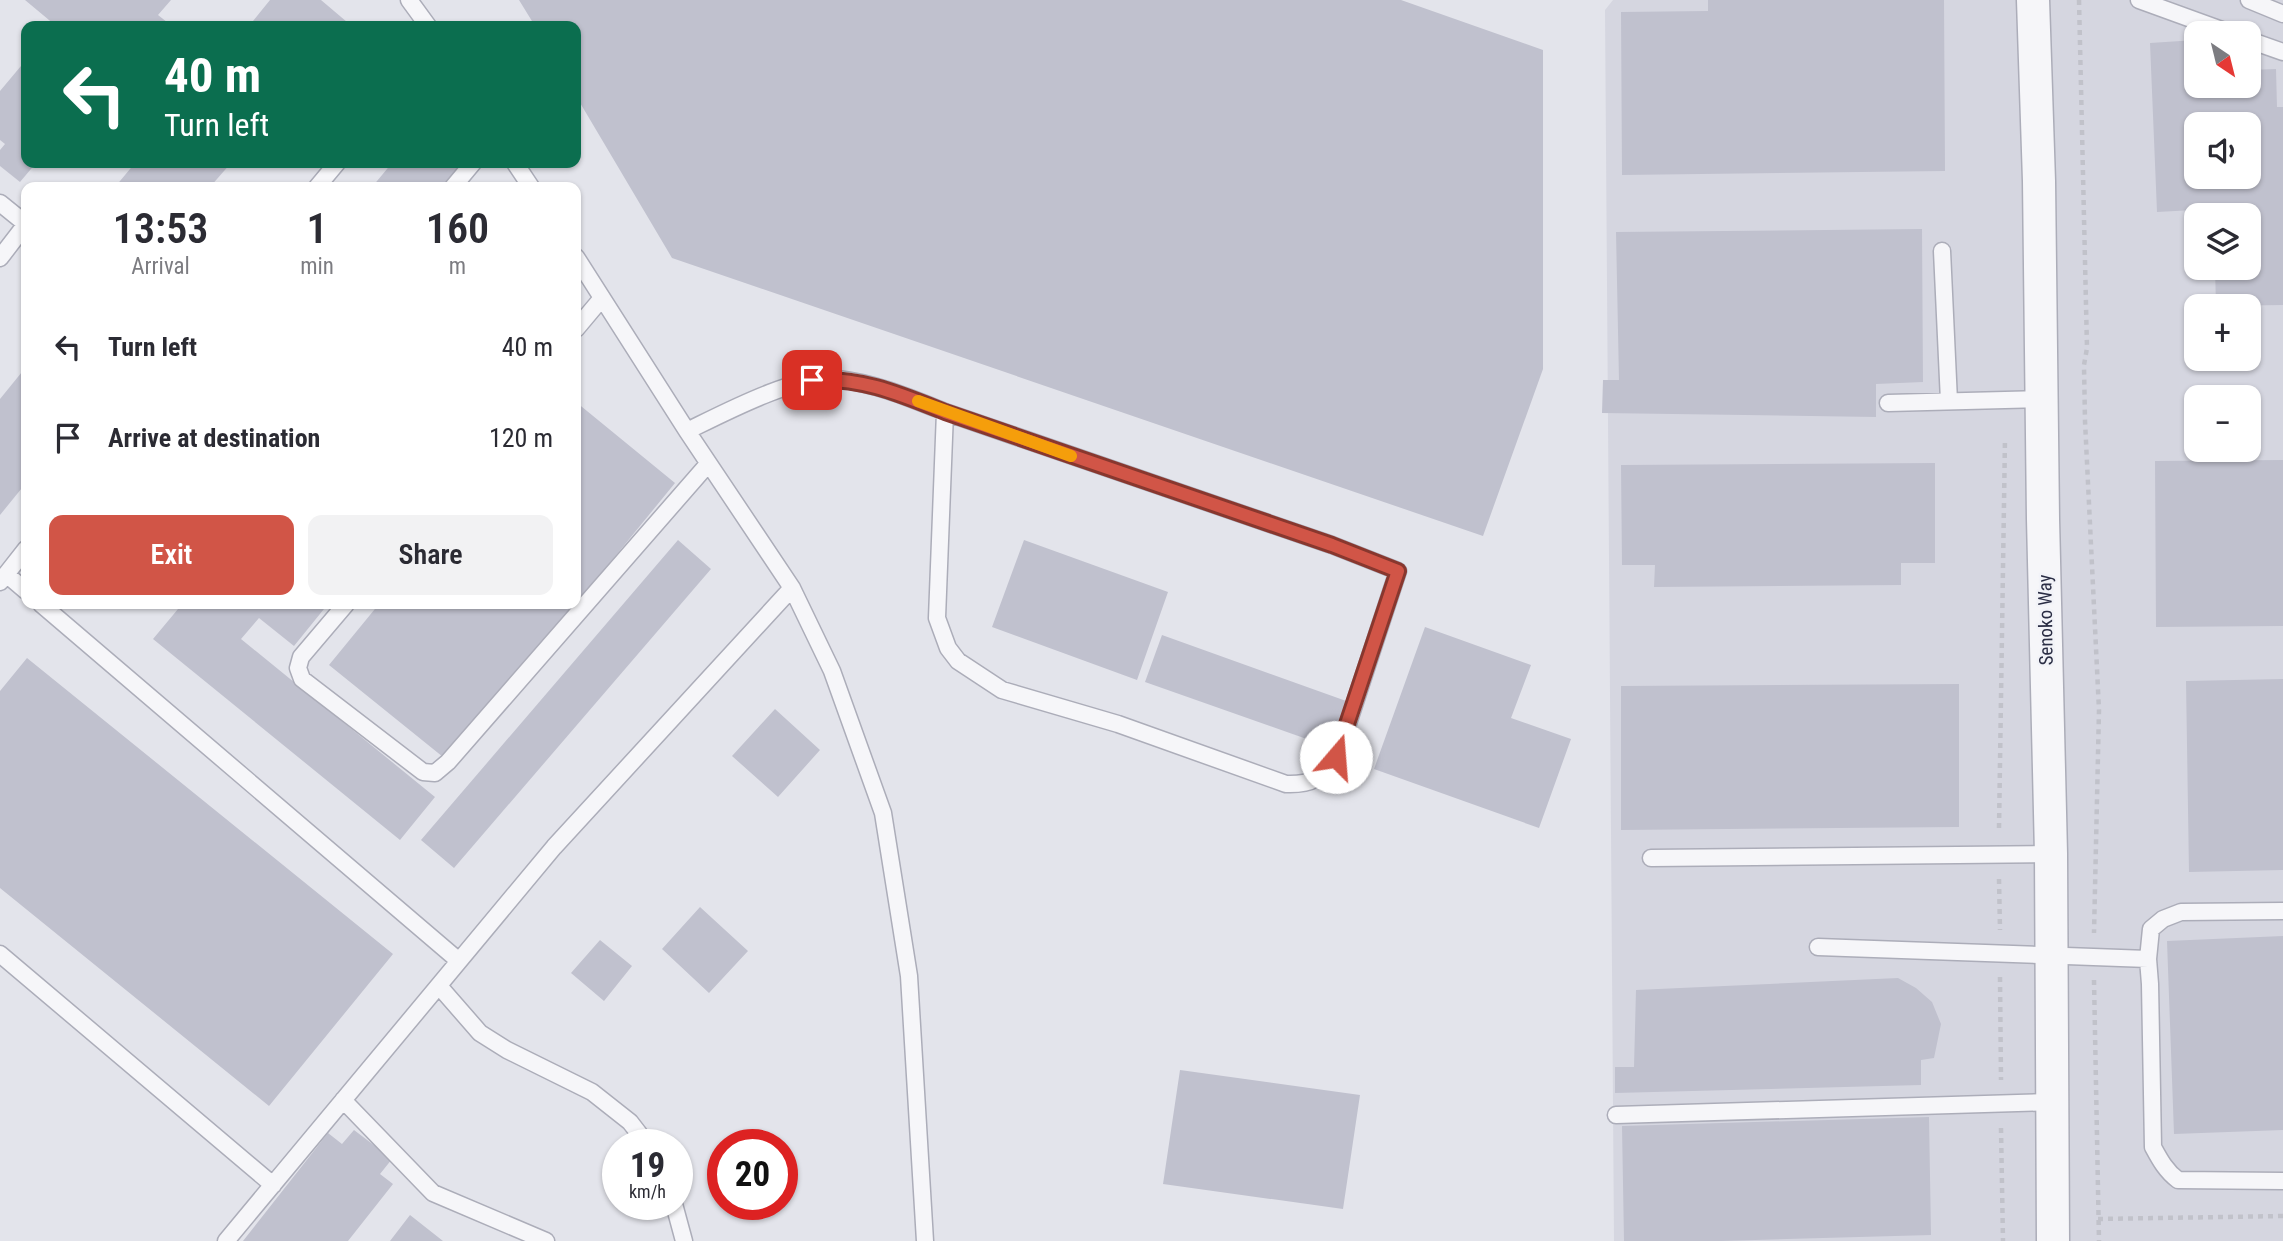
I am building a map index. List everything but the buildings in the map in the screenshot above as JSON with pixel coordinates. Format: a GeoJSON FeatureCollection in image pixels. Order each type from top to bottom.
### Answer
{"type":"FeatureCollection","features":[{"type":"Feature","properties":{"kind":"street","name":"Senoko Way"},"geometry":{"type":"LineString","coordinates":[[2033,0],[2039,181],[2050,855],[2053,1241]]}},
{"type":"Feature","properties":{"kind":"lane"},"geometry":{"type":"LineString","coordinates":[[409,0],[424,21]]}},
{"type":"Feature","properties":{"kind":"lane"},"geometry":{"type":"LineString","coordinates":[[2139,0],[2198,21]]}},
{"type":"Feature","properties":{"kind":"lane"},"geometry":{"type":"LineString","coordinates":[[2249,0],[2283,14]]}},
{"type":"Feature","properties":{"kind":"lane"},"geometry":{"type":"LineString","coordinates":[[2261,44],[2283,52]]}},
{"type":"Feature","properties":{"kind":"lane"},"geometry":{"type":"LineString","coordinates":[[321,182],[333,168]]}},
{"type":"Feature","properties":{"kind":"lane"},"geometry":{"type":"LineString","coordinates":[[457,182],[469,168]]}},
{"type":"Feature","properties":{"kind":"lane"},"geometry":{"type":"LineString","coordinates":[[0,203],[21,220]]}},
{"type":"Feature","properties":{"kind":"lane"},"geometry":{"type":"LineString","coordinates":[[0,258],[21,231]]}},
{"type":"Feature","properties":{"kind":"lane"},"geometry":{"type":"LineString","coordinates":[[1942,251],[1949,401]]}},
{"type":"Feature","properties":{"kind":"lane"},"geometry":{"type":"LineString","coordinates":[[581,265],[708,464],[792,588],[832,671],[883,813],[909,976],[925,1241]]}},
{"type":"Feature","properties":{"kind":"lane"},"geometry":{"type":"LineString","coordinates":[[581,324],[602,298]]}},
{"type":"Feature","properties":{"kind":"lane"},"geometry":{"type":"LineString","coordinates":[[687,431],[743,403],[812,380],[836,378],[888,389],[945,412],[1319,541],[1398,571],[1336,757],[1328,769],[1317,779],[1304,784],[1286,784],[1118,724],[1002,690],[958,661],[948,648],[937,618],[945,412]]}},
{"type":"Feature","properties":{"kind":"lane"},"geometry":{"type":"LineString","coordinates":[[1888,403],[2042,399]]}},
{"type":"Feature","properties":{"kind":"lane"},"geometry":{"type":"LineString","coordinates":[[342,609],[301,657],[299,673],[302,679],[423,772],[435,773],[448,762],[708,464]]}},
{"type":"Feature","properties":{"kind":"lane"},"geometry":{"type":"LineString","coordinates":[[21,555],[3,578],[21,588]]}},
{"type":"Feature","properties":{"kind":"lane"},"geometry":{"type":"LineString","coordinates":[[226,1241],[554,847],[792,588]]}},
{"type":"Feature","properties":{"kind":"lane"},"geometry":{"type":"LineString","coordinates":[[47,609],[459,961]]}},
{"type":"Feature","properties":{"kind":"lane"},"geometry":{"type":"LineString","coordinates":[[1651,858],[2050,855]]}},
{"type":"Feature","properties":{"kind":"lane"},"geometry":{"type":"LineString","coordinates":[[2283,911],[2181,912],[2163,919],[2151,929],[2148,959],[2153,1147],[2161,1162],[2178,1180],[2283,1181]]}},
{"type":"Feature","properties":{"kind":"lane"},"geometry":{"type":"LineString","coordinates":[[1818,947],[2148,959]]}},
{"type":"Feature","properties":{"kind":"lane"},"geometry":{"type":"LineString","coordinates":[[0,954],[273,1185]]}},
{"type":"Feature","properties":{"kind":"lane"},"geometry":{"type":"LineString","coordinates":[[439,986],[480,1033],[507,1050],[592,1092],[635,1129]]}},
{"type":"Feature","properties":{"kind":"lane"},"geometry":{"type":"LineString","coordinates":[[343,1100],[433,1193],[545,1241]]}},
{"type":"Feature","properties":{"kind":"lane"},"geometry":{"type":"LineString","coordinates":[[1616,1115],[2053,1102]]}},
{"type":"Feature","properties":{"kind":"lane"},"geometry":{"type":"LineString","coordinates":[[678,1220],[684,1241]]}},
{"type":"Feature","properties":{"kind":"path"},"geometry":{"type":"LineString","coordinates":[[2079,0],[2087,348],[2084,365],[2085,421],[2099,710],[2093,957],[2099,1241]]}},
{"type":"Feature","properties":{"kind":"path"},"geometry":{"type":"LineString","coordinates":[[2003,1241],[1998,854],[2006,400]]}},
{"type":"Feature","properties":{"kind":"path"},"geometry":{"type":"LineString","coordinates":[[2098,1219],[2283,1216]]}},
{"type":"Feature","properties":{"kind":"shaded area"},"geometry":{"type":"Polygon","coordinates":[[[1613,0],[2283,0],[2283,1241],[1614,1241],[1605,10],[1613,0]]]}},
{"type":"Feature","properties":{"kind":"slow traffic"},"geometry":{"type":"LineString","coordinates":[[918,401],[1071,456]]}},
{"type":"Feature","properties":{"kind":"route"},"geometry":{"type":"LineString","coordinates":[[812,380],[836,378],[888,389],[945,412],[1332,545],[1398,571],[1336,757]]}}]}
